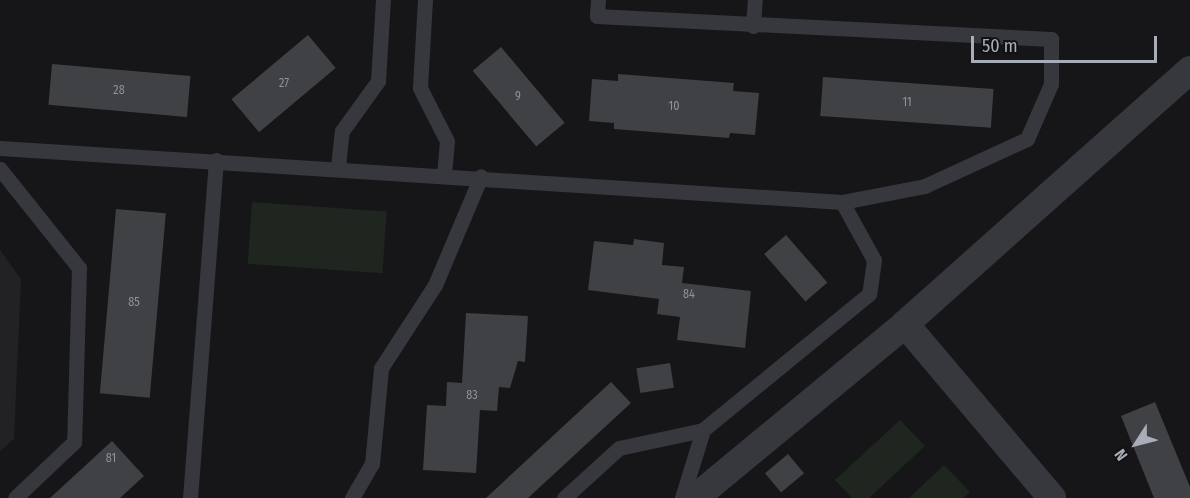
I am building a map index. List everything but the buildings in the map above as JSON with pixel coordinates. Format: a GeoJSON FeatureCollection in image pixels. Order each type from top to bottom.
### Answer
{"type":"FeatureCollection","features":[{"type":"Feature","properties":{"kind":"street"},"geometry":{"type":"LineString","coordinates":[[695,498],[905,324],[1190,70]]}},
{"type":"Feature","properties":{"kind":"street"},"geometry":{"type":"LineString","coordinates":[[905,324],[1052,498]]}},
{"type":"Feature","properties":{"kind":"lane"},"geometry":{"type":"LineString","coordinates":[[338,167],[342,131],[378,81],[383,0]]}},
{"type":"Feature","properties":{"kind":"lane"},"geometry":{"type":"LineString","coordinates":[[425,0],[420,88],[447,141],[444,172]]}},
{"type":"Feature","properties":{"kind":"lane"},"geometry":{"type":"LineString","coordinates":[[0,148],[444,172],[842,202],[925,186],[1027,139],[1051,84],[1051,39],[753,26],[597,16],[598,0]]}},
{"type":"Feature","properties":{"kind":"lane"},"geometry":{"type":"LineString","coordinates":[[753,26],[755,0]]}},
{"type":"Feature","properties":{"kind":"lane"},"geometry":{"type":"LineString","coordinates":[[190,498],[216,160]]}},
{"type":"Feature","properties":{"kind":"lane"},"geometry":{"type":"LineString","coordinates":[[0,169],[79,268],[74,442],[15,498]]}},
{"type":"Feature","properties":{"kind":"lane"},"geometry":{"type":"LineString","coordinates":[[352,498],[372,464],[381,368],[435,285],[481,176]]}},
{"type":"Feature","properties":{"kind":"lane"},"geometry":{"type":"LineString","coordinates":[[564,498],[619,448],[703,430],[869,294],[874,260],[842,202]]}},
{"type":"Feature","properties":{"kind":"lane"},"geometry":{"type":"LineString","coordinates":[[682,498],[703,430]]}},
{"type":"Feature","properties":{"kind":"shaded area"},"geometry":{"type":"Polygon","coordinates":[[[252,202],[387,211],[382,273],[248,264],[252,202]]]}},
{"type":"Feature","properties":{"kind":"shaded area"},"geometry":{"type":"Polygon","coordinates":[[[0,250],[21,279],[14,439],[0,451],[0,250]]]}},
{"type":"Feature","properties":{"kind":"shaded area"},"geometry":{"type":"Polygon","coordinates":[[[900,420],[925,446],[869,498],[852,498],[835,480],[900,420]]]}},
{"type":"Feature","properties":{"kind":"shaded area"},"geometry":{"type":"Polygon","coordinates":[[[944,465],[970,492],[963,498],[909,498],[944,465]]]}}]}
